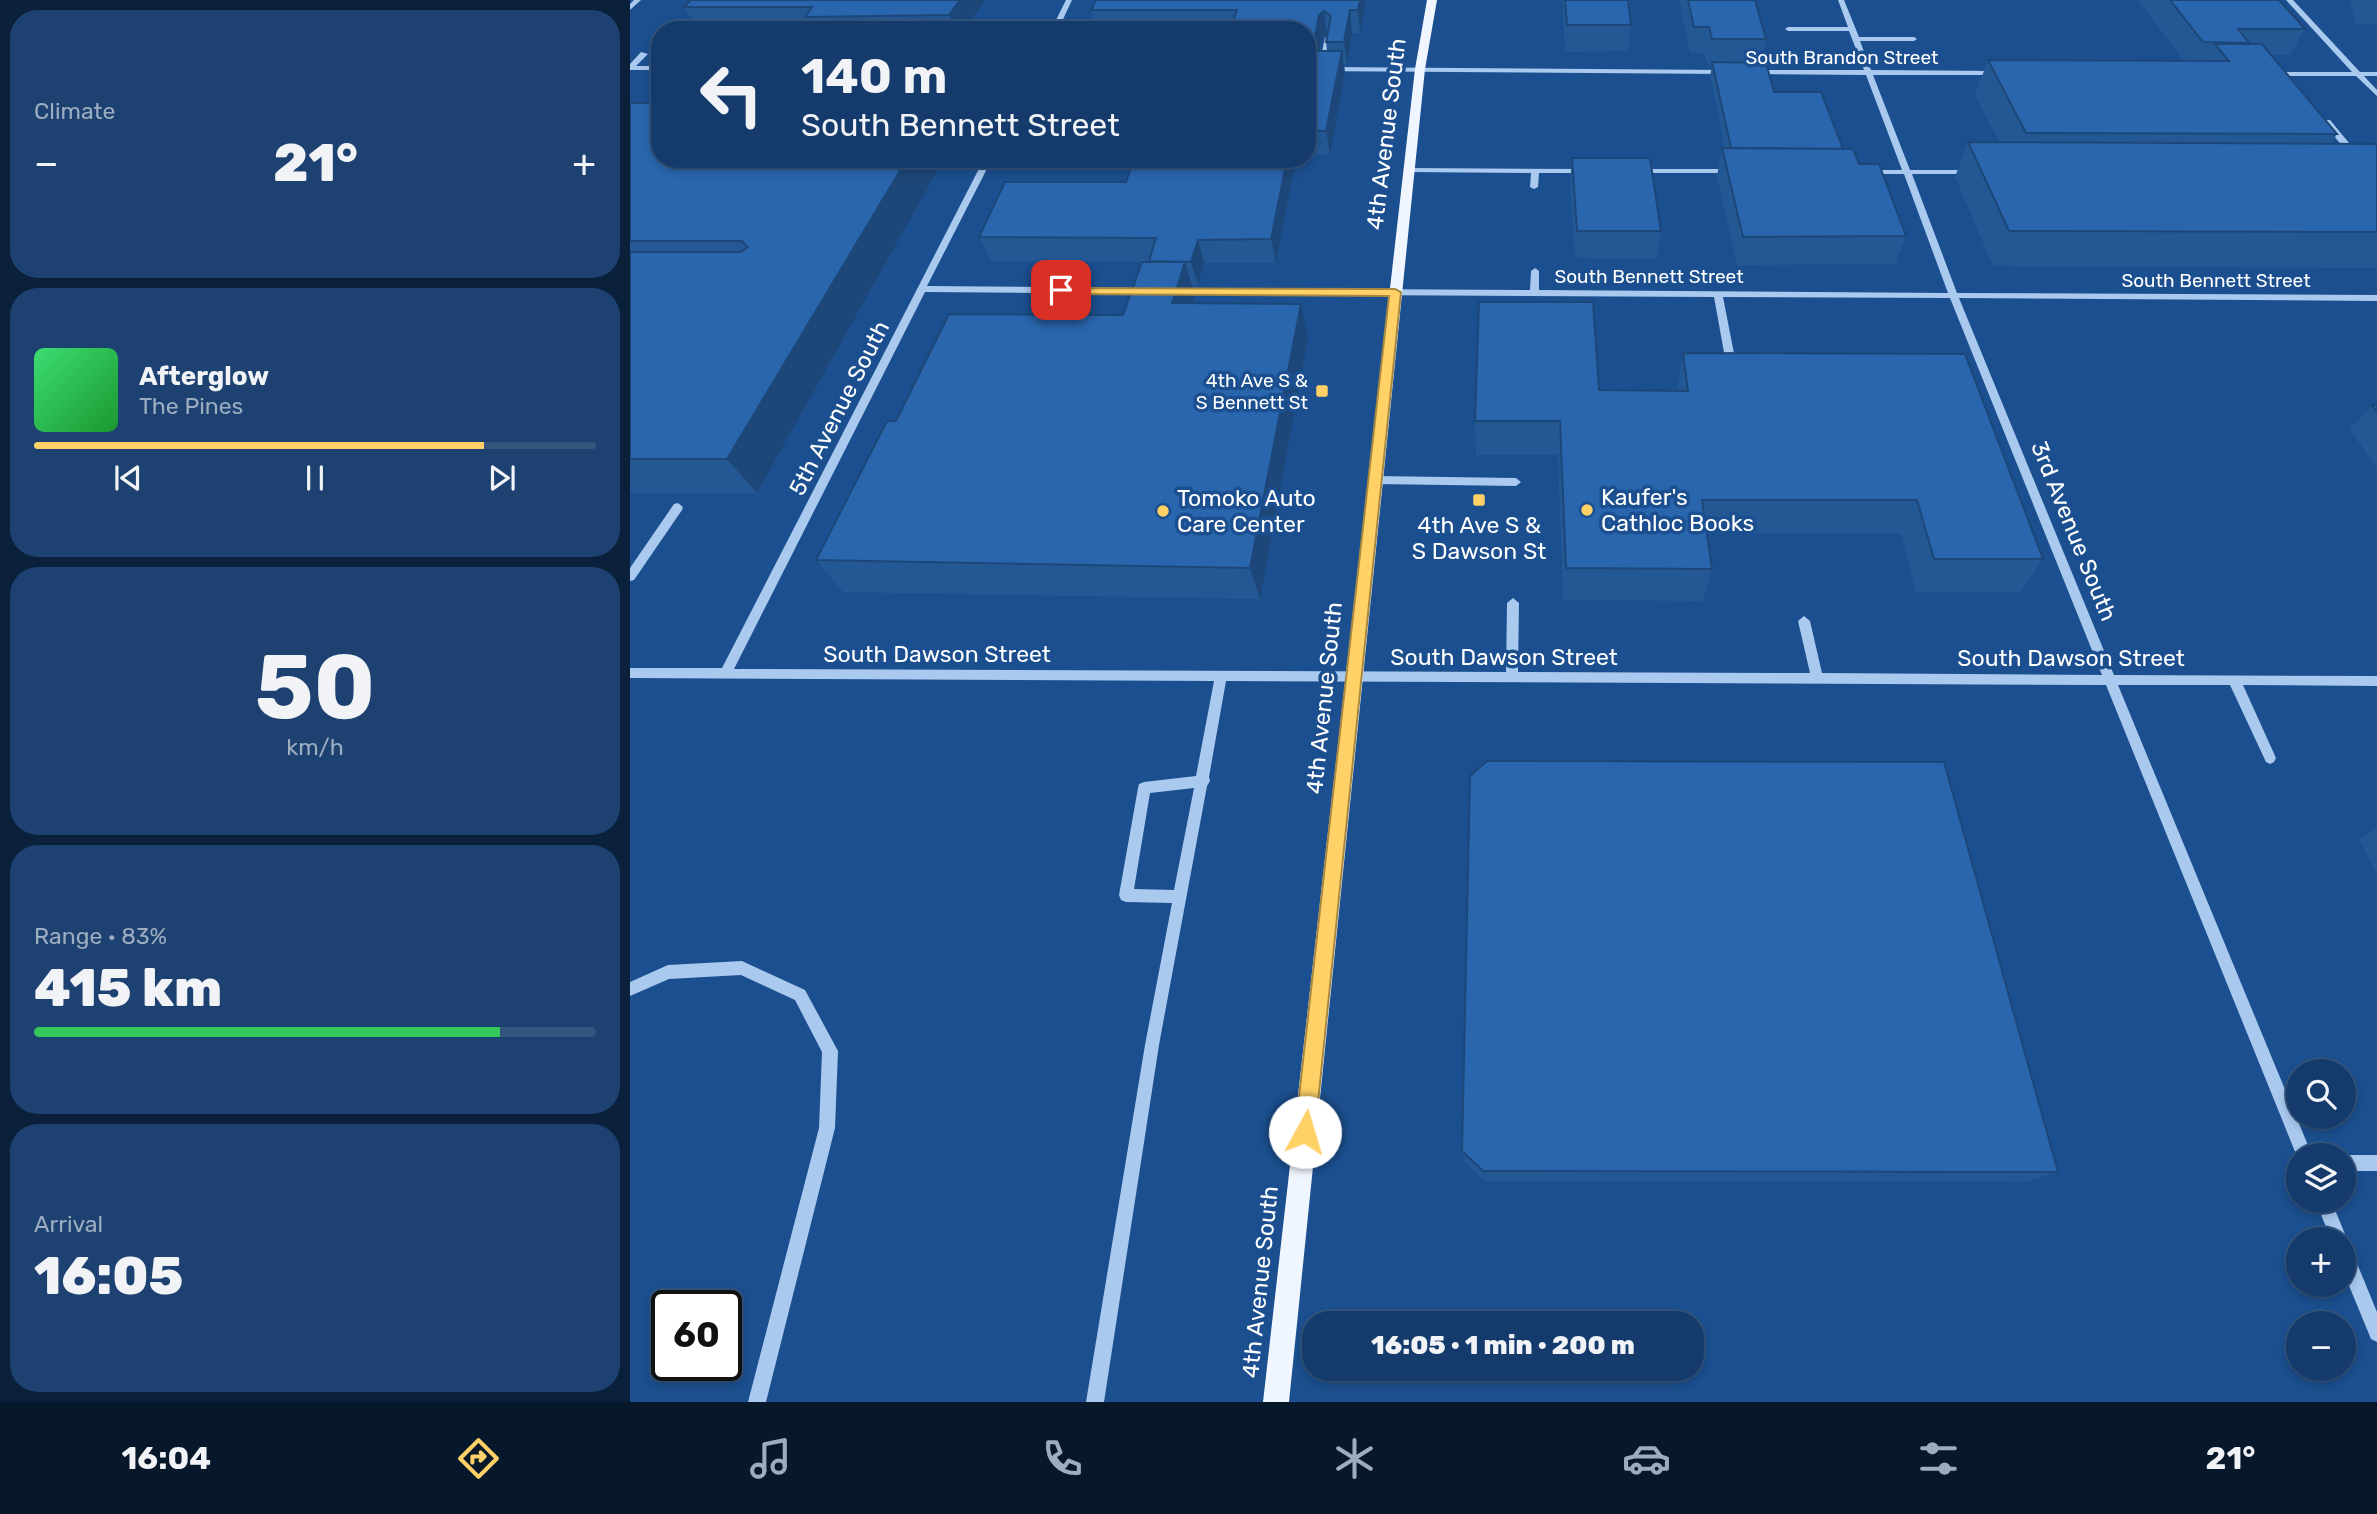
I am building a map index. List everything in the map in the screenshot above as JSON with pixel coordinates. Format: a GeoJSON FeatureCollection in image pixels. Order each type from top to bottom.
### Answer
{"type":"FeatureCollection","features":[{"type":"Feature","properties":{"kind":"main road","name":"4th Avenue South"},"geometry":{"type":"LineString","coordinates":[[1276,1402],[1408,170],[1420,69],[1432,0]]}},
{"type":"Feature","properties":{"kind":"street"},"geometry":{"type":"LineString","coordinates":[[630,8],[639,0]]}},
{"type":"Feature","properties":{"kind":"street"},"geometry":{"type":"LineString","coordinates":[[1058,21],[1069,0]]}},
{"type":"Feature","properties":{"kind":"street","name":"3rd Avenue South"},"geometry":{"type":"LineString","coordinates":[[1841,0],[1908,172],[1980,373],[2110,679],[2299,1143]]}},
{"type":"Feature","properties":{"kind":"street"},"geometry":{"type":"LineString","coordinates":[[2289,0],[2377,94]]}},
{"type":"Feature","properties":{"kind":"street"},"geometry":{"type":"LineString","coordinates":[[1788,29],[1853,29]]}},
{"type":"Feature","properties":{"kind":"street"},"geometry":{"type":"LineString","coordinates":[[1322,69],[1328,38]]}},
{"type":"Feature","properties":{"kind":"street"},"geometry":{"type":"LineString","coordinates":[[1857,39],[1914,39]]}},
{"type":"Feature","properties":{"kind":"street"},"geometry":{"type":"LineString","coordinates":[[630,68],[644,54]]}},
{"type":"Feature","properties":{"kind":"street"},"geometry":{"type":"LineString","coordinates":[[630,68],[651,68]]}},
{"type":"Feature","properties":{"kind":"street","name":"South Brandon Street"},"geometry":{"type":"LineString","coordinates":[[1316,69],[1731,72]]}},
{"type":"Feature","properties":{"kind":"street","name":"South Brandon Street"},"geometry":{"type":"LineString","coordinates":[[1745,72],[2008,73]]}},
{"type":"Feature","properties":{"kind":"street"},"geometry":{"type":"LineString","coordinates":[[2258,74],[2377,75]]}},
{"type":"Feature","properties":{"kind":"street"},"geometry":{"type":"LineString","coordinates":[[2286,74],[2294,84]]}},
{"type":"Feature","properties":{"kind":"street"},"geometry":{"type":"LineString","coordinates":[[2320,114],[2362,164]]}},
{"type":"Feature","properties":{"kind":"street","name":"5th Avenue South"},"geometry":{"type":"LineString","coordinates":[[725,674],[983,168]]}},
{"type":"Feature","properties":{"kind":"street"},"geometry":{"type":"LineString","coordinates":[[1408,170],[1590,171]]}},
{"type":"Feature","properties":{"kind":"street"},"geometry":{"type":"LineString","coordinates":[[1534,187],[1535,171]]}},
{"type":"Feature","properties":{"kind":"street"},"geometry":{"type":"LineString","coordinates":[[1618,171],[1742,172]]}},
{"type":"Feature","properties":{"kind":"street"},"geometry":{"type":"LineString","coordinates":[[1852,172],[1976,172]]}},
{"type":"Feature","properties":{"kind":"street"},"geometry":{"type":"LineString","coordinates":[[1534,293],[1535,271]]}},
{"type":"Feature","properties":{"kind":"street","name":"South Bennett Street"},"geometry":{"type":"LineString","coordinates":[[921,289],[2377,298]]}},
{"type":"Feature","properties":{"kind":"street"},"geometry":{"type":"LineString","coordinates":[[1718,294],[1732,373]]}},
{"type":"Feature","properties":{"kind":"street"},"geometry":{"type":"LineString","coordinates":[[1375,480],[1516,482]]}},
{"type":"Feature","properties":{"kind":"street"},"geometry":{"type":"LineString","coordinates":[[630,578],[678,507]]}},
{"type":"Feature","properties":{"kind":"street"},"geometry":{"type":"LineString","coordinates":[[1512,678],[1513,603]]}},
{"type":"Feature","properties":{"kind":"street"},"geometry":{"type":"LineString","coordinates":[[1804,621],[1817,679]]}},
{"type":"Feature","properties":{"kind":"street","name":"South Dawson Street"},"geometry":{"type":"LineString","coordinates":[[630,673],[2377,681]]}},
{"type":"Feature","properties":{"kind":"street"},"geometry":{"type":"LineString","coordinates":[[1095,1402],[1152,1045],[1204,781],[1221,677]]}},
{"type":"Feature","properties":{"kind":"street"},"geometry":{"type":"LineString","coordinates":[[2234,680],[2270,758]]}},
{"type":"Feature","properties":{"kind":"street"},"geometry":{"type":"LineString","coordinates":[[1181,897],[1126,895],[1144,788],[1204,781]]}},
{"type":"Feature","properties":{"kind":"street"},"geometry":{"type":"LineString","coordinates":[[630,989],[668,972],[743,968],[800,995],[830,1051],[827,1128],[757,1402]]}},
{"type":"Feature","properties":{"kind":"street"},"geometry":{"type":"LineString","coordinates":[[2356,1163],[2377,1163]]}},
{"type":"Feature","properties":{"kind":"street"},"geometry":{"type":"LineString","coordinates":[[2356,1282],[2377,1333]]}},
{"type":"Feature","properties":{"kind":"building"},"geometry":{"type":"Polygon","coordinates":[[[691,0],[960,0],[949,15],[805,17],[812,7],[684,7],[691,0]]]}},
{"type":"Feature","properties":{"kind":"building"},"geometry":{"type":"Polygon","coordinates":[[[1096,0],[1360,0],[1358,10],[1350,10],[1344,42],[1326,42],[1331,16],[1324,11],[1319,15],[1316,31],[1316,21],[1233,21],[1237,10],[1091,10],[1096,0]]]}},
{"type":"Feature","properties":{"kind":"building"},"geometry":{"type":"Polygon","coordinates":[[[1565,0],[1628,0],[1631,25],[1567,25],[1565,0]]]}},
{"type":"Feature","properties":{"kind":"building"},"geometry":{"type":"Polygon","coordinates":[[[1688,0],[1755,0],[1766,39],[1712,39],[1709,27],[1694,27],[1688,0]]]}},
{"type":"Feature","properties":{"kind":"building"},"geometry":{"type":"Polygon","coordinates":[[[2170,0],[2279,0],[2305,29],[2238,29],[2249,43],[2203,42],[2170,0]]]}},
{"type":"Feature","properties":{"kind":"building"},"geometry":{"type":"Polygon","coordinates":[[[2215,44],[2262,44],[2337,134],[2026,133],[1988,60],[2229,61],[2215,44]]]}},
{"type":"Feature","properties":{"kind":"building"},"geometry":{"type":"Polygon","coordinates":[[[1316,51],[1342,51],[1326,131],[1316,131],[1316,51]]]}},
{"type":"Feature","properties":{"kind":"building"},"geometry":{"type":"Polygon","coordinates":[[[1712,62],[1766,63],[1774,92],[1821,92],[1843,149],[1731,148],[1712,62]]]}},
{"type":"Feature","properties":{"kind":"building"},"geometry":{"type":"Polygon","coordinates":[[[630,103],[651,103],[651,168],[902,168],[727,459],[630,459],[630,252],[741,252],[748,247],[742,241],[630,241],[630,103]]]}},
{"type":"Feature","properties":{"kind":"building"},"geometry":{"type":"Polygon","coordinates":[[[1968,142],[2377,144],[2377,232],[2009,231],[1968,142]]]}},
{"type":"Feature","properties":{"kind":"building"},"geometry":{"type":"Polygon","coordinates":[[[1722,148],[1853,149],[1859,164],[1879,164],[1906,236],[1743,237],[1722,148]]]}},
{"type":"Feature","properties":{"kind":"building"},"geometry":{"type":"Polygon","coordinates":[[[1572,158],[1650,158],[1661,231],[1577,231],[1572,158]]]}},
{"type":"Feature","properties":{"kind":"building"},"geometry":{"type":"Polygon","coordinates":[[[1131,168],[1285,168],[1271,239],[1198,240],[1191,262],[1149,261],[1156,238],[979,237],[1005,182],[1126,182],[1131,168]]]}},
{"type":"Feature","properties":{"kind":"building"},"geometry":{"type":"Polygon","coordinates":[[[1142,262],[1185,262],[1172,303],[1301,304],[1250,568],[816,560],[887,421],[896,421],[949,314],[1123,315],[1142,262]]]}},
{"type":"Feature","properties":{"kind":"building"},"geometry":{"type":"Polygon","coordinates":[[[1479,302],[1593,302],[1599,390],[1688,391],[1683,353],[1965,354],[2043,559],[1934,559],[1917,500],[1702,500],[1712,569],[1566,568],[1560,421],[1475,421],[1479,302]]]}},
{"type":"Feature","properties":{"kind":"building"},"geometry":{"type":"Polygon","coordinates":[[[1487,761],[1944,762],[2058,1172],[1483,1171],[1462,1151],[1470,776],[1487,761]]]}},
{"type":"Feature","properties":{"kind":"place","name":"4th Ave S & S Bennett St"},"geometry":{"type":"Point","coordinates":[1322,391]}},
{"type":"Feature","properties":{"kind":"place","name":"4th Ave S & S Dawson St"},"geometry":{"type":"Point","coordinates":[1479,500]}},
{"type":"Feature","properties":{"kind":"place","name":"Kaufer's Cathloc Books"},"geometry":{"type":"Point","coordinates":[1587,510]}},
{"type":"Feature","properties":{"kind":"place","name":"Tomoko Auto Care Center"},"geometry":{"type":"Point","coordinates":[1163,511]}},
{"type":"Feature","properties":{"kind":"route"},"geometry":{"type":"LineString","coordinates":[[1061,290],[1395,292],[1305,1132]]}}]}
